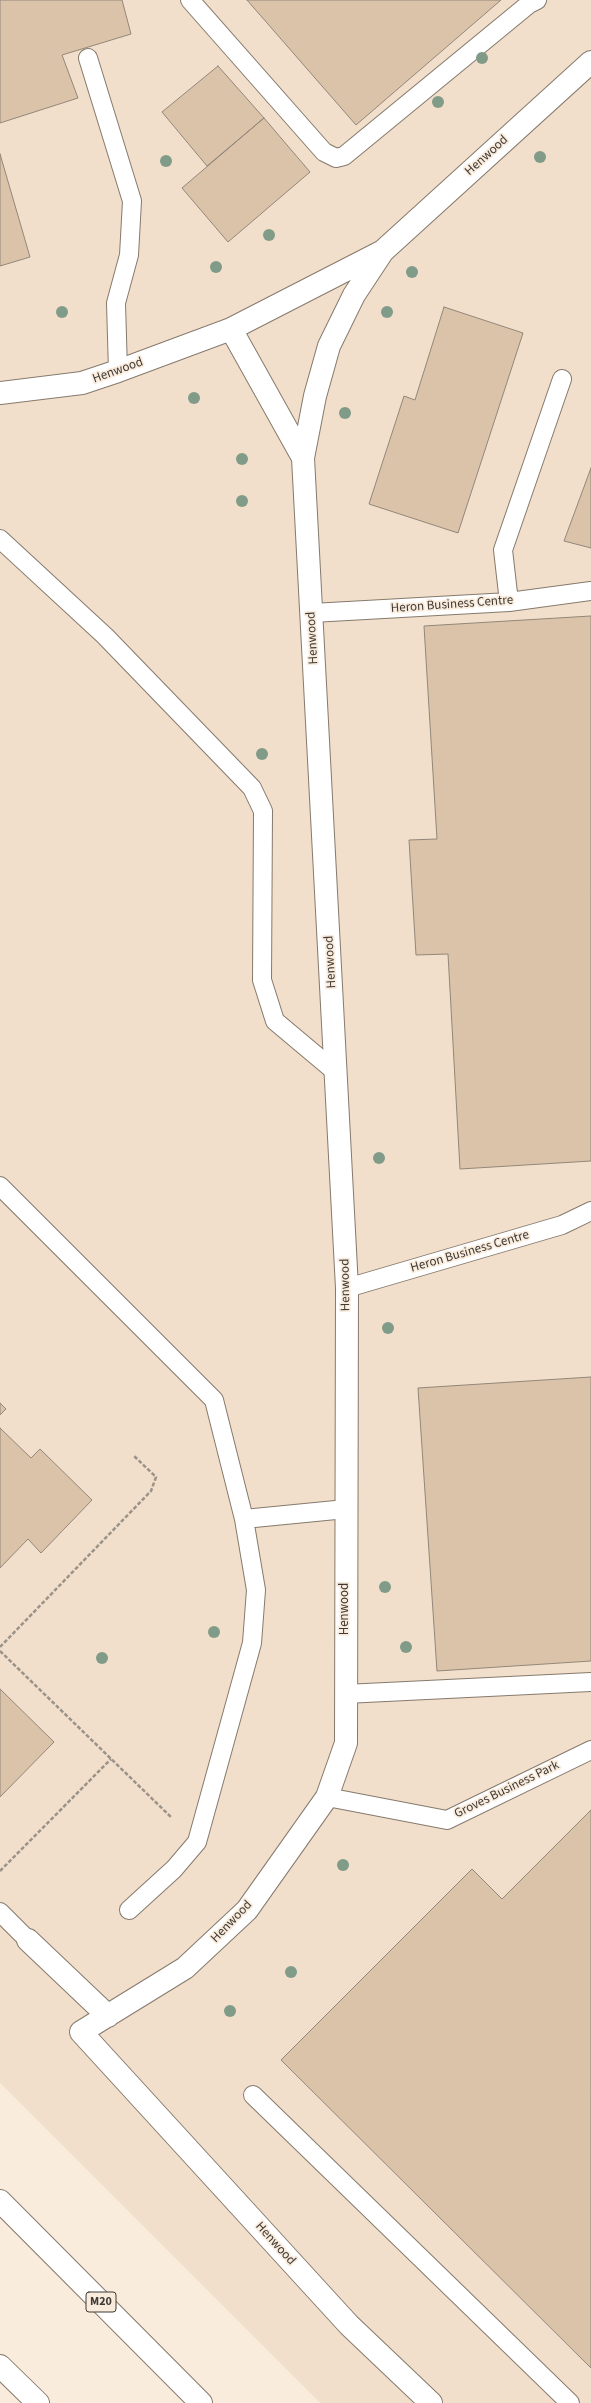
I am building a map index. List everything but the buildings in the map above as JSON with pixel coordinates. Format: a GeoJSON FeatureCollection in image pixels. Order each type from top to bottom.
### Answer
{"type":"FeatureCollection","features":[{"type":"Feature","properties":{"kind":"main road","name":"Henwood"},"geometry":{"type":"LineString","coordinates":[[0,393],[82,383],[118,372],[231,329],[383,250],[591,62]]}},
{"type":"Feature","properties":{"kind":"main road","name":"Henwood"},"geometry":{"type":"LineString","coordinates":[[383,250],[354,295],[329,346],[315,396],[303,458],[337,1073],[347,1288],[346,1743],[327,1797],[247,1910],[185,1968],[81,2032],[349,2325],[431,2403]]}},
{"type":"Feature","properties":{"kind":"main road","name":"Henwood"},"geometry":{"type":"LineString","coordinates":[[231,329],[303,458]]}},
{"type":"Feature","properties":{"kind":"main road"},"geometry":{"type":"LineString","coordinates":[[28,1940],[108,2016]]}},
{"type":"Feature","properties":{"kind":"main road","name":"M20"},"geometry":{"type":"LineString","coordinates":[[0,2202],[201,2403]]}},
{"type":"Feature","properties":{"kind":"main road"},"geometry":{"type":"LineString","coordinates":[[0,2366],[38,2403]]}},
{"type":"Feature","properties":{"kind":"lane"},"geometry":{"type":"LineString","coordinates":[[190,0],[324,152],[336,158],[344,156],[530,4],[537,0]]}},
{"type":"Feature","properties":{"kind":"lane"},"geometry":{"type":"LineString","coordinates":[[88,58],[132,201],[130,255],[116,303],[118,372]]}},
{"type":"Feature","properties":{"kind":"lane"},"geometry":{"type":"LineString","coordinates":[[509,602],[503,550],[562,379]]}},
{"type":"Feature","properties":{"kind":"lane"},"geometry":{"type":"LineString","coordinates":[[0,539],[105,636],[252,788],[263,811],[262,980],[275,1021],[337,1073]]}},
{"type":"Feature","properties":{"kind":"lane","name":"Heron Business Centre"},"geometry":{"type":"LineString","coordinates":[[312,613],[509,602],[591,591]]}},
{"type":"Feature","properties":{"kind":"lane"},"geometry":{"type":"LineString","coordinates":[[0,1186],[214,1400],[244,1519],[256,1590],[252,1643],[196,1842],[174,1869],[129,1910]]}},
{"type":"Feature","properties":{"kind":"lane","name":"Heron Business Centre"},"geometry":{"type":"LineString","coordinates":[[347,1288],[562,1225],[591,1211]]}},
{"type":"Feature","properties":{"kind":"lane"},"geometry":{"type":"LineString","coordinates":[[244,1519],[346,1509]]}},
{"type":"Feature","properties":{"kind":"lane"},"geometry":{"type":"LineString","coordinates":[[345,1694],[591,1682]]}},
{"type":"Feature","properties":{"kind":"lane","name":"Groves Business Park"},"geometry":{"type":"LineString","coordinates":[[327,1797],[447,1820],[591,1750]]}},
{"type":"Feature","properties":{"kind":"lane"},"geometry":{"type":"LineString","coordinates":[[0,1912],[28,1940]]}},
{"type":"Feature","properties":{"kind":"lane"},"geometry":{"type":"LineString","coordinates":[[253,2095],[570,2403]]}},
{"type":"Feature","properties":{"kind":"path"},"geometry":{"type":"LineString","coordinates":[[0,1647],[151,1491],[156,1477],[133,1455]]}},
{"type":"Feature","properties":{"kind":"path"},"geometry":{"type":"LineString","coordinates":[[0,1651],[196,1842]]}},
{"type":"Feature","properties":{"kind":"path"},"geometry":{"type":"LineString","coordinates":[[0,1871],[111,1758]]}},
{"type":"Feature","properties":{"kind":"shaded area"},"geometry":{"type":"Polygon","coordinates":[[[0,0],[591,0],[591,2403],[320,2403],[0,2083],[0,0]]]}}]}
